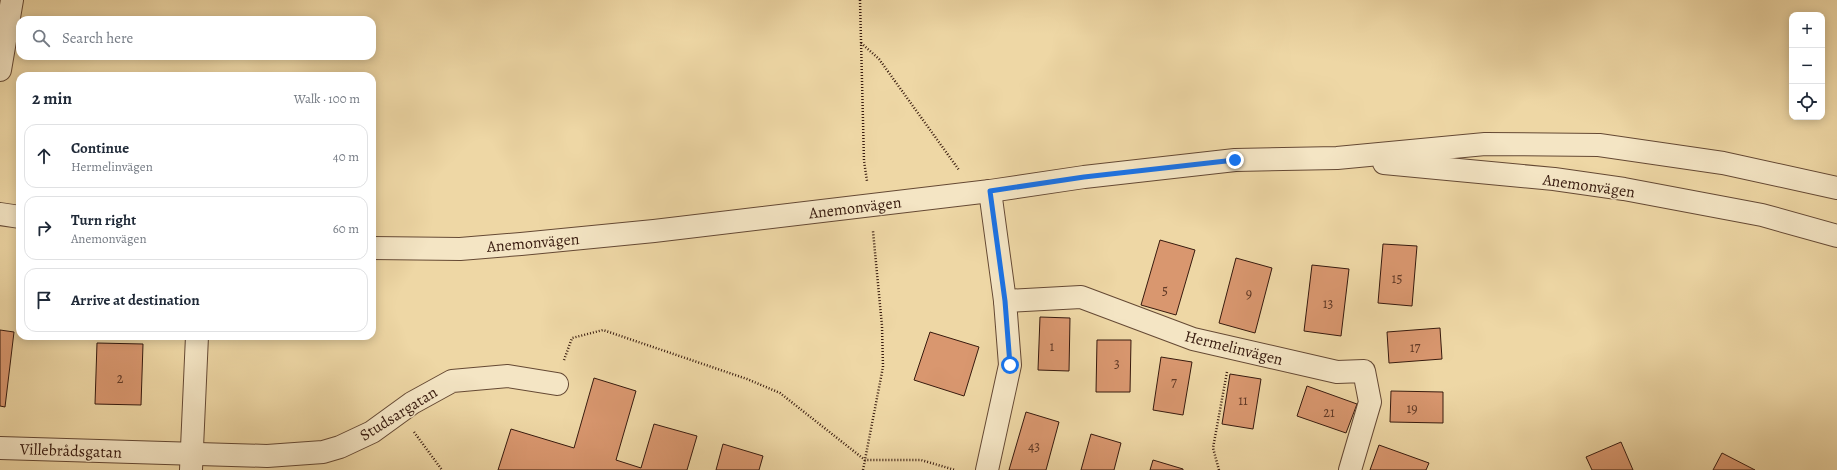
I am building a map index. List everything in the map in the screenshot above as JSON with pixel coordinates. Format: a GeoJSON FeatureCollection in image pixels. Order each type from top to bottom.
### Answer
{"type":"FeatureCollection","features":[{"type":"Feature","properties":{"kind":"street"},"geometry":{"type":"LineString","coordinates":[[0,70],[12,0]]}},
{"type":"Feature","properties":{"kind":"street","name":"Anemonvägen"},"geometry":{"type":"LineString","coordinates":[[376,248],[460,249],[654,231],[990,191],[1084,177],[1235,160],[1337,158],[1485,144],[1599,145],[1723,162],[1837,188]]}},
{"type":"Feature","properties":{"kind":"street","name":"Anemonvägen"},"geometry":{"type":"LineString","coordinates":[[1337,158],[1554,179],[1624,189],[1762,215],[1837,236]]}},
{"type":"Feature","properties":{"kind":"street"},"geometry":{"type":"LineString","coordinates":[[986,470],[1010,365],[1005,301],[990,191]]}},
{"type":"Feature","properties":{"kind":"street"},"geometry":{"type":"LineString","coordinates":[[0,214],[16,216]]}},
{"type":"Feature","properties":{"kind":"street","name":"Hermelinvägen"},"geometry":{"type":"LineString","coordinates":[[1005,301],[1081,297],[1193,339],[1337,372],[1364,371],[1370,402],[1350,470]]}},
{"type":"Feature","properties":{"kind":"street"},"geometry":{"type":"LineString","coordinates":[[191,462],[197,340]]}},
{"type":"Feature","properties":{"kind":"street","name":"Studsargatan"},"geometry":{"type":"LineString","coordinates":[[191,462],[322,452],[340,447],[372,432],[412,403],[452,380],[508,376],[557,384]]}},
{"type":"Feature","properties":{"kind":"street","name":"Villebrådsgatan"},"geometry":{"type":"LineString","coordinates":[[0,448],[191,462]]}},
{"type":"Feature","properties":{"kind":"path"},"geometry":{"type":"LineString","coordinates":[[860,0],[864,162],[867,182]]}},
{"type":"Feature","properties":{"kind":"path"},"geometry":{"type":"LineString","coordinates":[[861,42],[879,59],[960,170]]}},
{"type":"Feature","properties":{"kind":"path"},"geometry":{"type":"LineString","coordinates":[[863,470],[883,367],[882,326],[872,225]]}},
{"type":"Feature","properties":{"kind":"path"},"geometry":{"type":"LineString","coordinates":[[557,384],[572,338],[603,330],[747,379],[780,393],[865,460],[921,460],[955,470]]}},
{"type":"Feature","properties":{"kind":"path"},"geometry":{"type":"LineString","coordinates":[[1219,470],[1213,448],[1232,348]]}},
{"type":"Feature","properties":{"kind":"path"},"geometry":{"type":"LineString","coordinates":[[398,413],[442,470]]}},
{"type":"Feature","properties":{"kind":"building"},"geometry":{"type":"Polygon","coordinates":[[[1160,240],[1195,250],[1176,315],[1141,305],[1160,240]]]}},
{"type":"Feature","properties":{"kind":"building"},"geometry":{"type":"Polygon","coordinates":[[[1383,244],[1417,246],[1412,306],[1378,303],[1383,244]]]}},
{"type":"Feature","properties":{"kind":"building"},"geometry":{"type":"Polygon","coordinates":[[[1236,258],[1272,268],[1255,333],[1219,323],[1236,258]]]}},
{"type":"Feature","properties":{"kind":"building"},"geometry":{"type":"Polygon","coordinates":[[[1312,265],[1349,269],[1341,336],[1304,331],[1312,265]]]}},
{"type":"Feature","properties":{"kind":"building"},"geometry":{"type":"Polygon","coordinates":[[[1040,317],[1070,318],[1069,371],[1038,370],[1040,317]]]}},
{"type":"Feature","properties":{"kind":"building"},"geometry":{"type":"Polygon","coordinates":[[[1440,328],[1442,359],[1389,363],[1387,332],[1440,328]]]}},
{"type":"Feature","properties":{"kind":"building"},"geometry":{"type":"Polygon","coordinates":[[[0,330],[14,332],[5,407],[0,406],[0,330]]]}},
{"type":"Feature","properties":{"kind":"building"},"geometry":{"type":"Polygon","coordinates":[[[930,332],[979,347],[964,396],[914,380],[930,332]]]}},
{"type":"Feature","properties":{"kind":"building"},"geometry":{"type":"Polygon","coordinates":[[[1097,340],[1131,340],[1130,392],[1096,392],[1097,340]]]}},
{"type":"Feature","properties":{"kind":"building"},"geometry":{"type":"Polygon","coordinates":[[[97,343],[143,344],[141,405],[95,404],[97,343]]]}},
{"type":"Feature","properties":{"kind":"building"},"geometry":{"type":"Polygon","coordinates":[[[1161,357],[1192,362],[1183,415],[1153,410],[1161,357]]]}},
{"type":"Feature","properties":{"kind":"building"},"geometry":{"type":"Polygon","coordinates":[[[1230,374],[1261,379],[1253,429],[1222,424],[1230,374]]]}},
{"type":"Feature","properties":{"kind":"building"},"geometry":{"type":"Polygon","coordinates":[[[594,378],[636,391],[616,460],[641,468],[654,424],[697,436],[687,470],[498,470],[511,429],[574,448],[594,378]]]}},
{"type":"Feature","properties":{"kind":"building"},"geometry":{"type":"Polygon","coordinates":[[[1307,386],[1357,404],[1346,433],[1297,416],[1307,386]]]}},
{"type":"Feature","properties":{"kind":"building"},"geometry":{"type":"Polygon","coordinates":[[[1391,391],[1443,392],[1443,423],[1390,422],[1391,391]]]}},
{"type":"Feature","properties":{"kind":"building"},"geometry":{"type":"Polygon","coordinates":[[[1026,412],[1059,422],[1046,470],[1009,470],[1026,412]]]}},
{"type":"Feature","properties":{"kind":"building"},"geometry":{"type":"Polygon","coordinates":[[[1091,434],[1121,443],[1114,470],[1081,470],[1091,434]]]}},
{"type":"Feature","properties":{"kind":"building"},"geometry":{"type":"Polygon","coordinates":[[[1621,442],[1633,470],[1592,470],[1586,457],[1621,442]]]}},
{"type":"Feature","properties":{"kind":"building"},"geometry":{"type":"Polygon","coordinates":[[[723,444],[763,456],[759,470],[716,470],[723,444]]]}},
{"type":"Feature","properties":{"kind":"building"},"geometry":{"type":"Polygon","coordinates":[[[1379,445],[1429,463],[1426,470],[1370,470],[1379,445]]]}},
{"type":"Feature","properties":{"kind":"building"},"geometry":{"type":"Polygon","coordinates":[[[1722,453],[1755,470],[1713,470],[1722,453]]]}},
{"type":"Feature","properties":{"kind":"building"},"geometry":{"type":"Polygon","coordinates":[[[1153,460],[1183,469],[1183,470],[1150,470],[1153,460]]]}},
{"type":"Feature","properties":{"kind":"route"},"geometry":{"type":"LineString","coordinates":[[1010,365],[1005,301],[990,191],[1084,177],[1235,160]]}}]}
